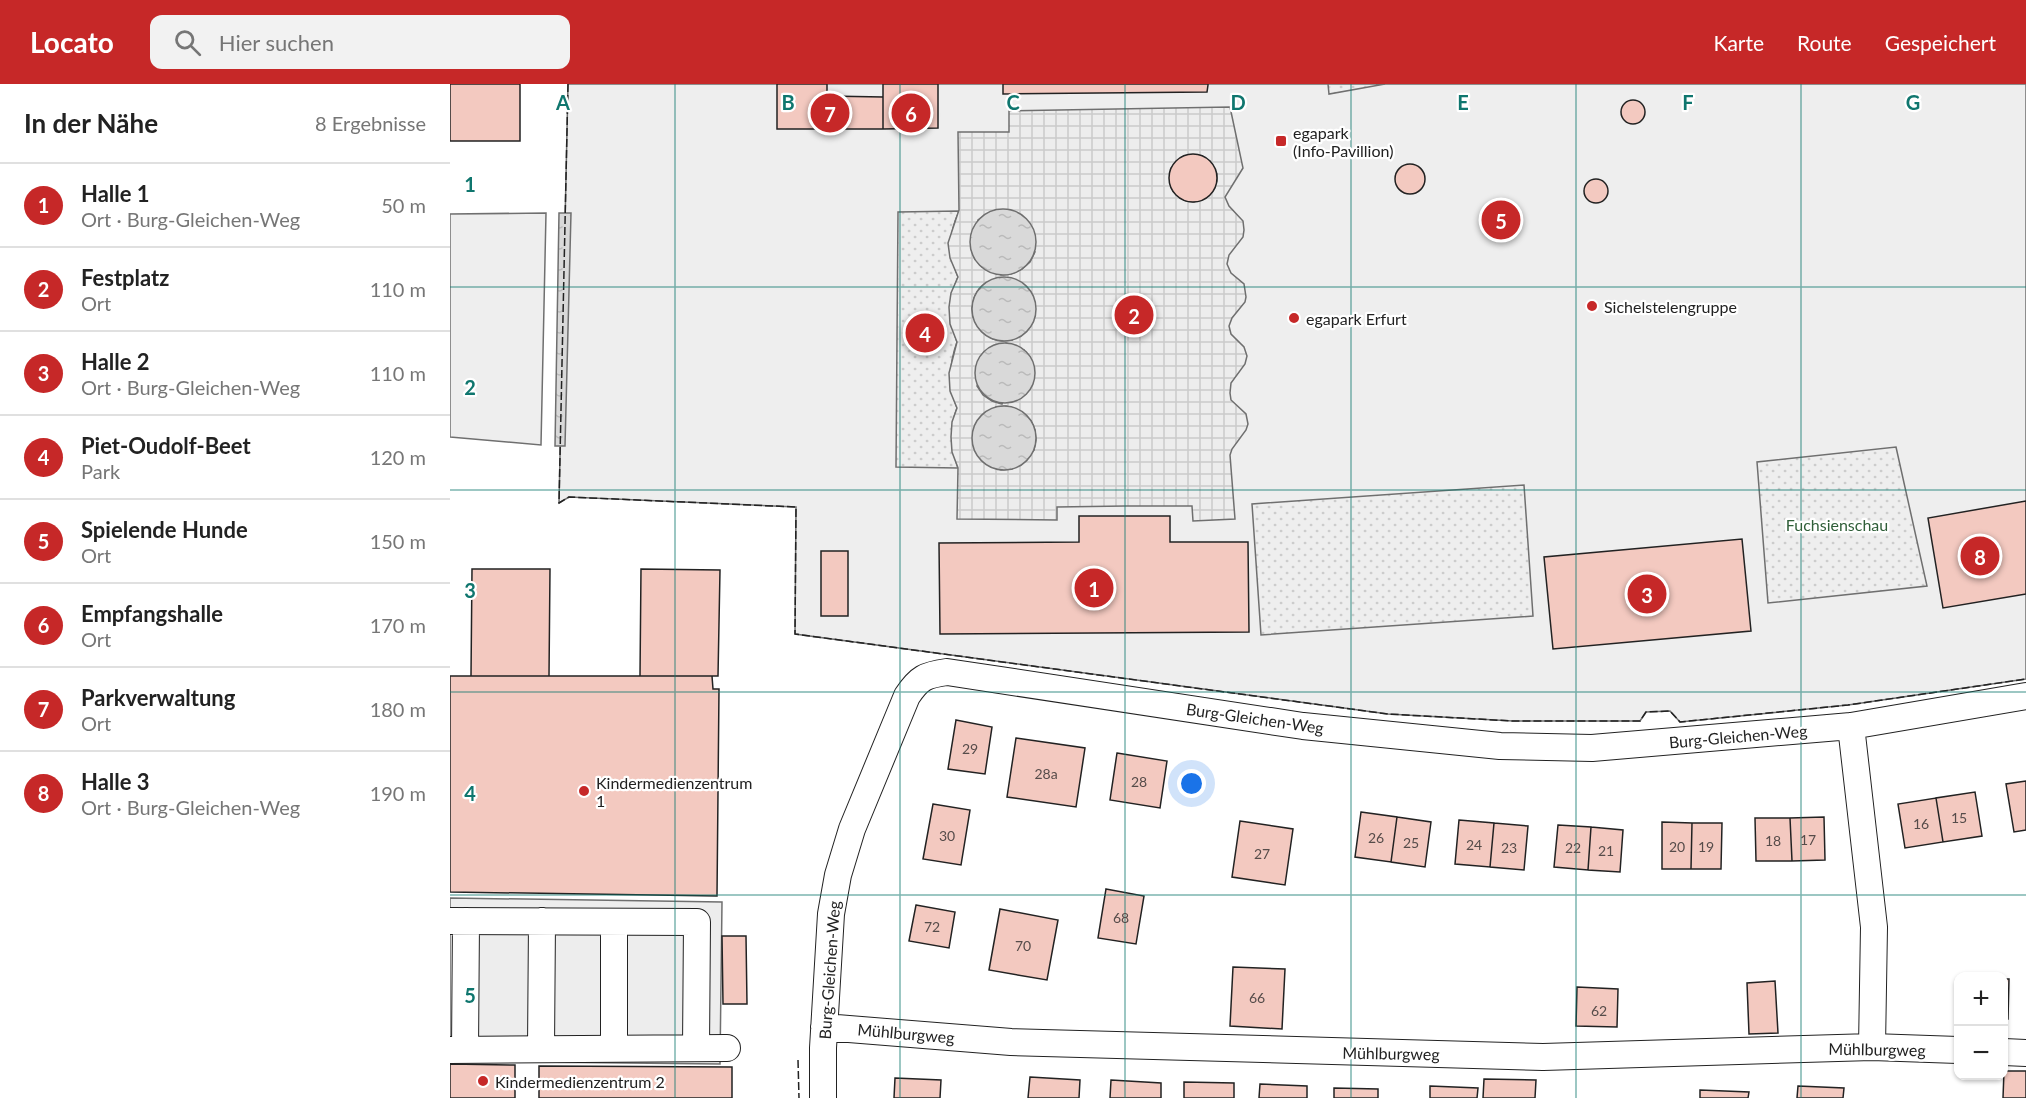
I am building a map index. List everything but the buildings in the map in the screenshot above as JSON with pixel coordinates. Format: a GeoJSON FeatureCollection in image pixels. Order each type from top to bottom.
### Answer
{"type":"FeatureCollection","features":[{"type":"Feature","properties":{"kind":"street","name":"Burg-Gleichen-Weg"},"geometry":{"type":"LineString","coordinates":[[822,1098],[831,914],[838,875],[852,829],[907,696],[915,683],[928,674],[947,672],[1303,726],[1500,746],[1592,748],[1851,726],[2026,696]]}},
{"type":"Feature","properties":{"kind":"street"},"geometry":{"type":"LineString","coordinates":[[1851,726],[1874,927],[1872,1047]]}},
{"type":"Feature","properties":{"kind":"street"},"geometry":{"type":"LineString","coordinates":[[696,1048],[697,922],[458,921],[458,1050],[727,1048]]}},
{"type":"Feature","properties":{"kind":"street"},"geometry":{"type":"LineString","coordinates":[[541,1049],[542,921]]}},
{"type":"Feature","properties":{"kind":"street"},"geometry":{"type":"LineString","coordinates":[[614,922],[614,1048]]}},
{"type":"Feature","properties":{"kind":"street","name":"Mühlburgweg"},"geometry":{"type":"LineString","coordinates":[[824,1027],[1011,1042],[1543,1057],[1872,1047],[1954,1050]]}},
{"type":"Feature","properties":{"kind":"street"},"geometry":{"type":"LineString","coordinates":[[2008,1052],[2026,1053]]}},
{"type":"Feature","properties":{"kind":"green space","name":"egapark Erfurt"},"geometry":{"type":"Polygon","coordinates":[[[568,84],[2026,84],[2026,679],[1848,705],[1680,722],[1670,711],[1646,712],[1640,721],[1513,721],[1388,714],[795,634],[796,507],[569,497],[559,503],[568,84]]]}},
{"type":"Feature","properties":{"kind":"green space"},"geometry":{"type":"Polygon","coordinates":[[[1328,84],[1385,84],[1329,94],[1328,84]]]}},
{"type":"Feature","properties":{"kind":"green space"},"geometry":{"type":"Polygon","coordinates":[[[959,211],[951,236],[952,260],[958,277],[951,301],[952,325],[957,342],[952,358],[951,375],[952,392],[957,408],[952,438],[958,468],[896,467],[898,212],[959,211]]]}},
{"type":"Feature","properties":{"kind":"green space"},"geometry":{"type":"Polygon","coordinates":[[[546,213],[541,445],[450,437],[450,214],[546,213]]]}},
{"type":"Feature","properties":{"kind":"green space","name":"Fuchsienschau"},"geometry":{"type":"Polygon","coordinates":[[[1896,447],[1927,586],[1768,603],[1757,462],[1896,447]]]}},
{"type":"Feature","properties":{"kind":"green space"},"geometry":{"type":"Polygon","coordinates":[[[1524,485],[1533,616],[1261,635],[1252,504],[1524,485]]]}},
{"type":"Feature","properties":{"kind":"shaded area"},"geometry":{"type":"Polygon","coordinates":[[[1230,107],[1243,168],[1225,197],[1229,206],[1243,221],[1244,230],[1243,237],[1229,255],[1227,264],[1231,273],[1244,284],[1246,297],[1229,326],[1231,334],[1244,347],[1247,356],[1245,364],[1231,383],[1230,393],[1231,400],[1246,414],[1248,424],[1230,455],[1235,519],[1193,521],[1192,506],[1125,506],[1057,507],[1057,520],[957,519],[958,468],[952,452],[951,437],[952,422],[957,408],[950,391],[949,373],[957,342],[950,324],[949,307],[951,293],[958,277],[950,258],[948,243],[959,210],[958,132],[1009,132],[1009,111],[1230,107]],[[1196,155],[1182,157],[1171,168],[1170,183],[1173,191],[1186,201],[1194,202],[1209,196],[1217,181],[1217,174],[1210,161],[1196,155]],[[996,210],[978,220],[971,249],[975,259],[982,267],[1001,275],[1022,269],[1030,262],[1035,252],[996,210]],[[986,283],[974,298],[973,317],[993,339],[1012,340],[986,283]],[[1006,343],[977,386],[983,395],[1002,404],[1024,350],[1006,343]],[[1006,406],[996,407],[990,466],[1001,470],[1012,469],[1034,450],[1035,430],[1031,421],[1016,409],[1006,406]]]}},
{"type":"Feature","properties":{"kind":"shaded area"},"geometry":{"type":"Polygon","coordinates":[[[450,898],[722,902],[720,1064],[450,1061],[450,898]]]}},
{"type":"Feature","properties":{"kind":"water"},"geometry":{"type":"Polygon","coordinates":[[[1003,209],[1016,212],[1026,219],[1033,229],[1036,242],[1033,255],[1026,265],[1016,272],[1003,275],[990,272],[980,265],[973,255],[970,242],[973,229],[980,219],[990,212],[1003,209]]]}},
{"type":"Feature","properties":{"kind":"water"},"geometry":{"type":"Polygon","coordinates":[[[559,213],[571,213],[565,446],[555,446],[559,213]]]}},
{"type":"Feature","properties":{"kind":"water"},"geometry":{"type":"Polygon","coordinates":[[[1004,277],[1022,283],[1030,291],[1036,309],[1030,327],[1022,335],[1004,341],[986,335],[978,327],[972,309],[978,291],[986,283],[1004,277]]]}},
{"type":"Feature","properties":{"kind":"water"},"geometry":{"type":"Polygon","coordinates":[[[999,343],[1011,343],[1022,348],[1030,356],[1035,373],[1033,385],[1022,398],[1011,403],[999,403],[988,398],[980,390],[975,379],[975,367],[980,356],[988,348],[999,343]]]}},
{"type":"Feature","properties":{"kind":"water"},"geometry":{"type":"Polygon","coordinates":[[[1004,406],[1022,412],[1030,420],[1036,438],[1030,456],[1022,464],[1004,470],[986,464],[978,456],[972,438],[978,420],[986,412],[1004,406]]]}},
{"type":"Feature","properties":{"kind":"fence"},"geometry":{"type":"LineString","coordinates":[[568,84],[559,503],[569,497],[796,507],[795,634],[1388,714],[1513,721],[1640,721],[1646,712],[1670,711],[1680,722],[1848,705],[2026,679]]}},
{"type":"Feature","properties":{"kind":"fence"},"geometry":{"type":"LineString","coordinates":[[798,1060],[799,1098]]}},
{"type":"Feature","properties":{"kind":"place","name":"Parkverwaltung"},"geometry":{"type":"Point","coordinates":[830,113]}},
{"type":"Feature","properties":{"kind":"place","name":"Empfangshalle"},"geometry":{"type":"Point","coordinates":[911,113]}},
{"type":"Feature","properties":{"kind":"place","name":"egapark (Info-Pavillion)"},"geometry":{"type":"Point","coordinates":[1281,141]}},
{"type":"Feature","properties":{"kind":"place","name":"Spielende Hunde"},"geometry":{"type":"Point","coordinates":[1501,220]}},
{"type":"Feature","properties":{"kind":"place","name":"Sichelstelengruppe"},"geometry":{"type":"Point","coordinates":[1592,306]}},
{"type":"Feature","properties":{"kind":"place","name":"Festplatz"},"geometry":{"type":"Point","coordinates":[1134,315]}},
{"type":"Feature","properties":{"kind":"place","name":"egapark Erfurt"},"geometry":{"type":"Point","coordinates":[1294,318]}},
{"type":"Feature","properties":{"kind":"place","name":"Piet-Oudolf-Beet"},"geometry":{"type":"Point","coordinates":[925,333]}},
{"type":"Feature","properties":{"kind":"place","name":"Halle 3"},"geometry":{"type":"Point","coordinates":[1980,556]}},
{"type":"Feature","properties":{"kind":"place","name":"Halle 1"},"geometry":{"type":"Point","coordinates":[1094,588]}},
{"type":"Feature","properties":{"kind":"place","name":"Halle 2"},"geometry":{"type":"Point","coordinates":[1647,594]}},
{"type":"Feature","properties":{"kind":"place","name":"Kindermedienzentrum 1"},"geometry":{"type":"Point","coordinates":[584,791]}},
{"type":"Feature","properties":{"kind":"place","name":"Kindermedienzentrum 2"},"geometry":{"type":"Point","coordinates":[483,1081]}}]}
